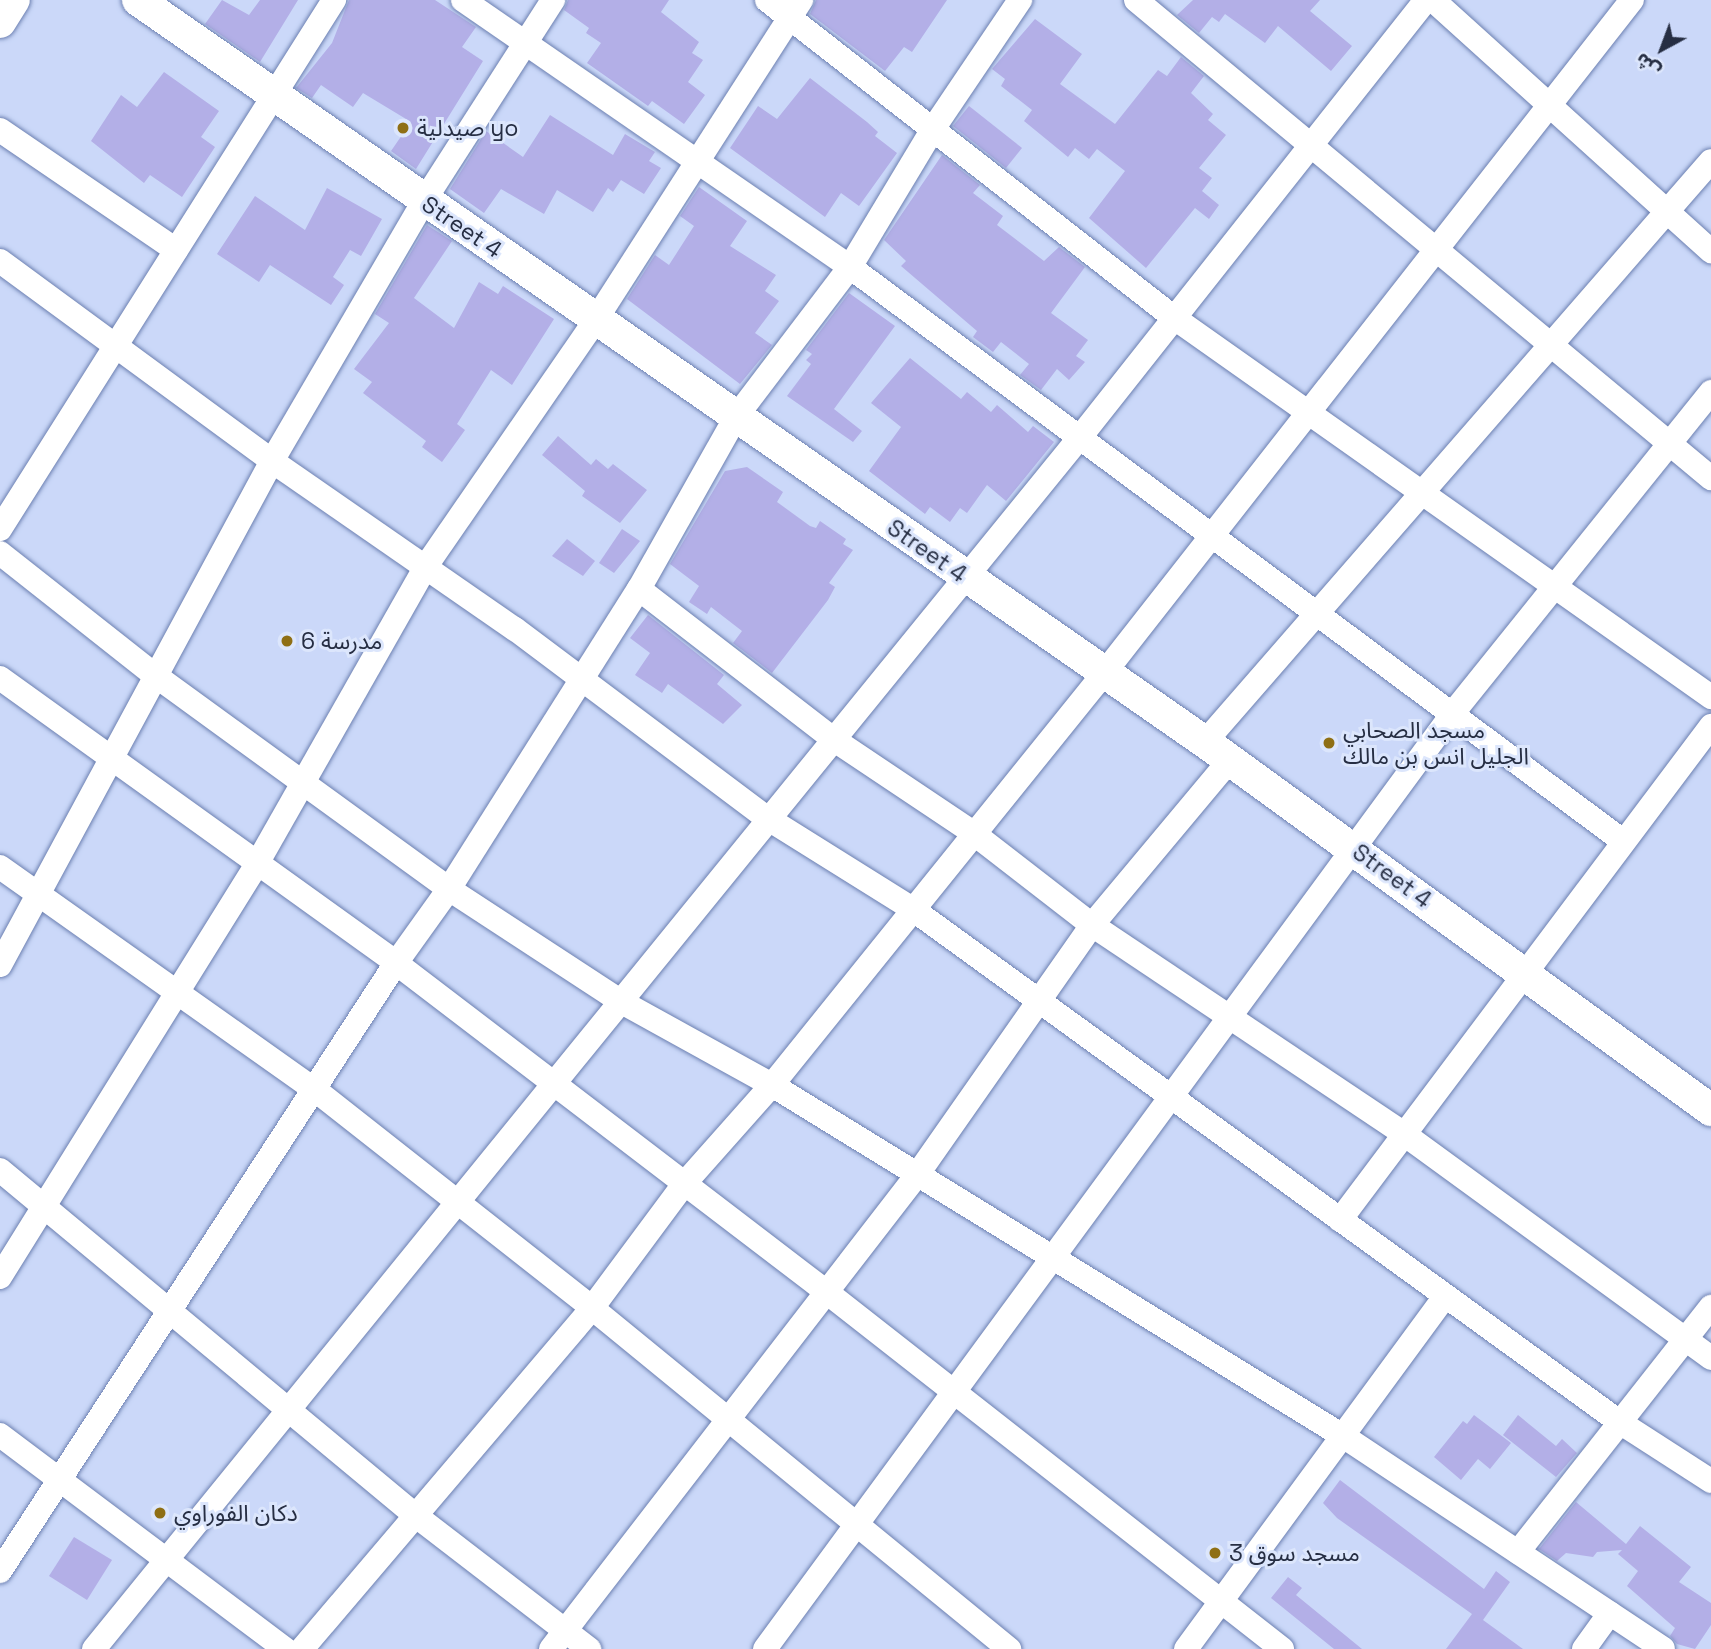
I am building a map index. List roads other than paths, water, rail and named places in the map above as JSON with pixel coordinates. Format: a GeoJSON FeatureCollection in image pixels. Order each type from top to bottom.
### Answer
{"type":"FeatureCollection","features":[{"type":"Feature","properties":{"kind":"street"},"geometry":{"type":"LineString","coordinates":[[0,22],[14,0]]}},
{"type":"Feature","properties":{"kind":"street","name":"Street 4"},"geometry":{"type":"LineString","coordinates":[[138,0],[424,201],[597,318],[964,577],[1218,751],[1711,1110]]}},
{"type":"Feature","properties":{"kind":"street"},"geometry":{"type":"LineString","coordinates":[[0,529],[334,0]]}},
{"type":"Feature","properties":{"kind":"street"},"geometry":{"type":"LineString","coordinates":[[463,0],[850,267],[1623,841]]}},
{"type":"Feature","properties":{"kind":"street"},"geometry":{"type":"LineString","coordinates":[[0,965],[41,895],[272,461],[424,201],[553,0]]}},
{"type":"Feature","properties":{"kind":"street"},"geometry":{"type":"LineString","coordinates":[[767,0],[795,8],[933,129],[1173,317],[1423,497],[1711,697]]}},
{"type":"Feature","properties":{"kind":"street"},"geometry":{"type":"LineString","coordinates":[[0,1571],[396,963],[449,889],[639,589],[736,417],[850,267],[933,129],[1020,0]]}},
{"type":"Feature","properties":{"kind":"street"},"geometry":{"type":"LineString","coordinates":[[1136,0],[1711,478]]}},
{"type":"Feature","properties":{"kind":"street"},"geometry":{"type":"LineString","coordinates":[[94,1649],[286,1407],[1081,436],[1426,0]]}},
{"type":"Feature","properties":{"kind":"street"},"geometry":{"type":"LineString","coordinates":[[1433,0],[1711,251]]}},
{"type":"Feature","properties":{"kind":"street"},"geometry":{"type":"LineString","coordinates":[[302,1649],[592,1308],[684,1184],[772,1085],[972,832],[1105,672],[1632,0]]}},
{"type":"Feature","properties":{"kind":"street"},"geometry":{"type":"LineString","coordinates":[[0,1277],[258,862],[300,783],[426,566],[597,318],[795,8]]}},
{"type":"Feature","properties":{"kind":"street"},"geometry":{"type":"LineString","coordinates":[[0,130],[176,250]]}},
{"type":"Feature","properties":{"kind":"street"},"geometry":{"type":"LineString","coordinates":[[558,1639],[728,1421],[824,1290],[916,1175],[1036,1000],[1317,612],[1423,497],[1549,343],[1711,161]]}},
{"type":"Feature","properties":{"kind":"street"},"geometry":{"type":"LineString","coordinates":[[0,261],[272,461],[426,566],[582,679],[767,818],[911,908],[1621,1423],[1711,1481]]}},
{"type":"Feature","properties":{"kind":"street"},"geometry":{"type":"LineString","coordinates":[[765,1649],[956,1393],[1227,1014],[1453,713],[1667,443],[1711,392]]}},
{"type":"Feature","properties":{"kind":"street"},"geometry":{"type":"LineString","coordinates":[[0,553],[156,676],[449,889],[620,1001],[772,1085],[1343,1436],[1663,1649]]}},
{"type":"Feature","properties":{"kind":"street"},"geometry":{"type":"LineString","coordinates":[[639,589],[833,738],[972,832],[1092,925],[1404,1134],[1711,1358]]}},
{"type":"Feature","properties":{"kind":"street"},"geometry":{"type":"LineString","coordinates":[[0,678],[396,963],[824,1290],[1282,1649]]}},
{"type":"Feature","properties":{"kind":"street"},"geometry":{"type":"LineString","coordinates":[[1340,1220],[1711,726]]}},
{"type":"Feature","properties":{"kind":"street"},"geometry":{"type":"LineString","coordinates":[[0,867],[314,1089],[592,1308],[1009,1649]]}},
{"type":"Feature","properties":{"kind":"street"},"geometry":{"type":"LineString","coordinates":[[0,1170],[168,1313],[415,1515],[558,1639],[589,1649]]}},
{"type":"Feature","properties":{"kind":"street"},"geometry":{"type":"LineString","coordinates":[[1186,1649],[1445,1296]]}},
{"type":"Feature","properties":{"kind":"street"},"geometry":{"type":"LineString","coordinates":[[1518,1552],[1711,1307]]}},
{"type":"Feature","properties":{"kind":"street"},"geometry":{"type":"LineString","coordinates":[[0,1435],[285,1649]]}},
{"type":"Feature","properties":{"kind":"street"},"geometry":{"type":"LineString","coordinates":[[1584,1649],[1610,1612]]}},
{"type":"Feature","properties":{"kind":"place","name":"صيدلية yo"},"geometry":{"type":"Point","coordinates":[403,128]}},
{"type":"Feature","properties":{"kind":"place","name":"مدرسة 6"},"geometry":{"type":"Point","coordinates":[287,641]}},
{"type":"Feature","properties":{"kind":"place","name":"مسجد الصحابي الجليل انس بن مالك"},"geometry":{"type":"Point","coordinates":[1329,743]}},
{"type":"Feature","properties":{"kind":"place","name":"دكان الفوراوي"},"geometry":{"type":"Point","coordinates":[160,1513]}},
{"type":"Feature","properties":{"kind":"place","name":"مسجد سوق 3"},"geometry":{"type":"Point","coordinates":[1215,1553]}}]}
